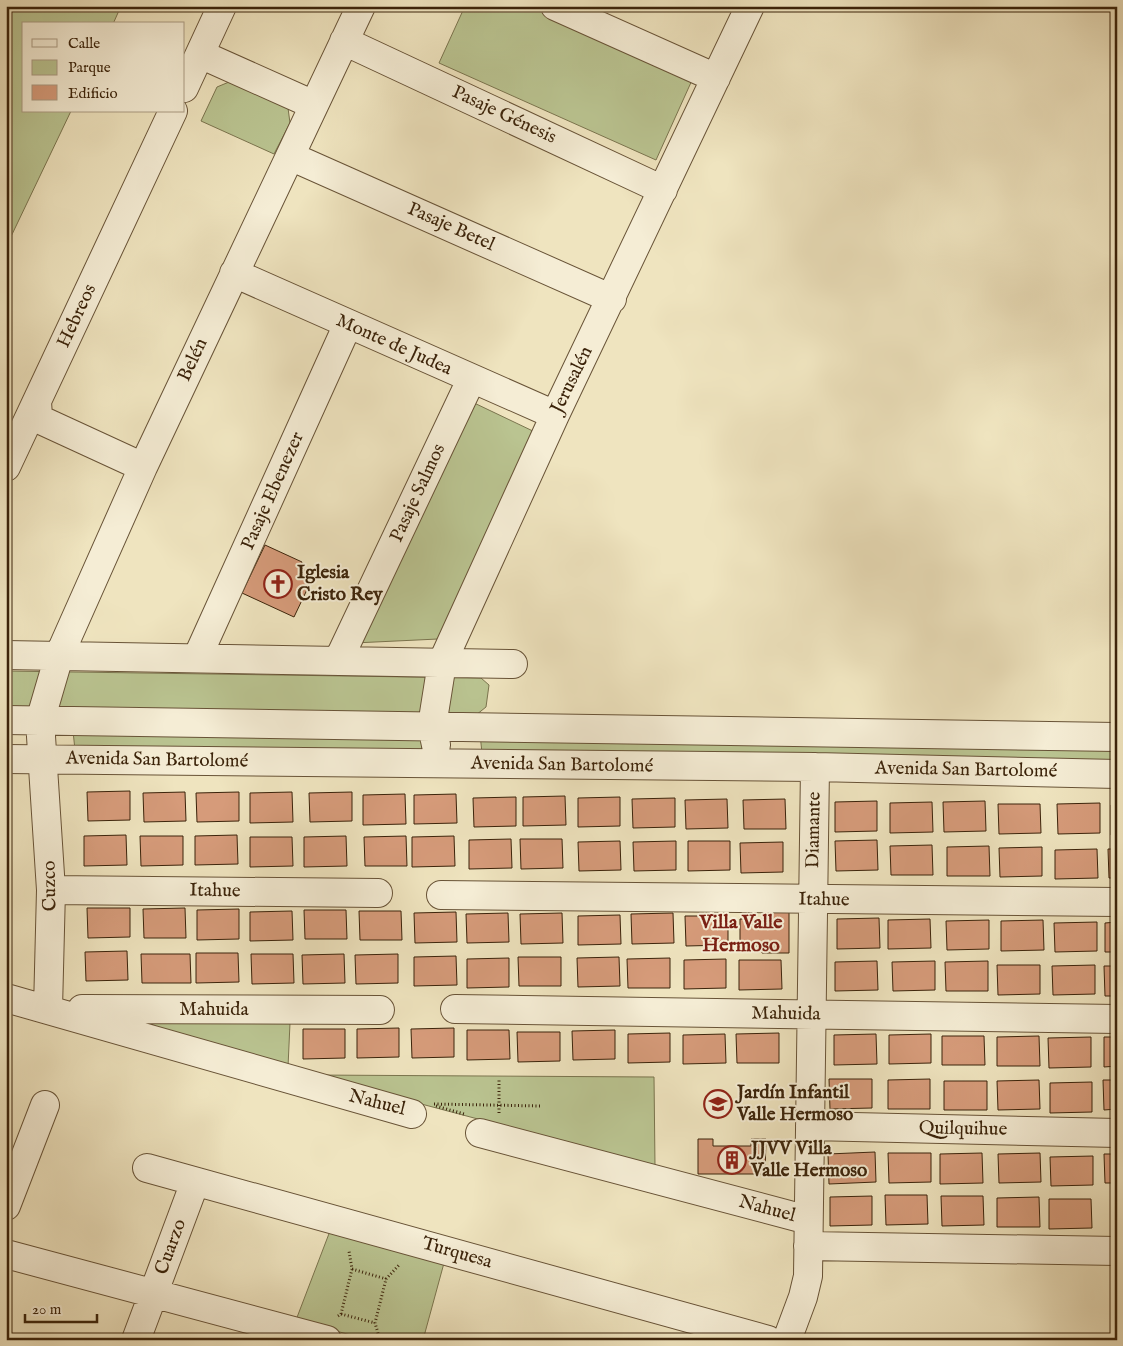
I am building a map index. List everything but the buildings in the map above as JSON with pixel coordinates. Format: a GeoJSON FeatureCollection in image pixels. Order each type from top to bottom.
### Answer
{"type":"FeatureCollection","features":[{"type":"Feature","properties":{"kind":"street"},"geometry":{"type":"LineString","coordinates":[[185,86],[222,6]]}},
{"type":"Feature","properties":{"kind":"street","name":"Belén"},"geometry":{"type":"LineString","coordinates":[[40,720],[59,656],[143,467],[360,6]]}},
{"type":"Feature","properties":{"kind":"street"},"geometry":{"type":"LineString","coordinates":[[556,6],[716,78]]}},
{"type":"Feature","properties":{"kind":"street","name":"Jerusalén"},"geometry":{"type":"LineString","coordinates":[[440,763],[432,726],[442,663],[555,415],[612,299],[750,6]]}},
{"type":"Feature","properties":{"kind":"street","name":"Pasaje Génesis"},"geometry":{"type":"LineString","coordinates":[[344,40],[663,190]]}},
{"type":"Feature","properties":{"kind":"street"},"geometry":{"type":"LineString","coordinates":[[200,54],[314,105]]}},
{"type":"Feature","properties":{"kind":"street","name":"Hebreos"},"geometry":{"type":"LineString","coordinates":[[6,467],[173,112]]}},
{"type":"Feature","properties":{"kind":"street","name":"Pasaje Betel"},"geometry":{"type":"LineString","coordinates":[[290,156],[612,299]]}},
{"type":"Feature","properties":{"kind":"street","name":"Monte de Judea"},"geometry":{"type":"LineString","coordinates":[[234,273],[472,380],[555,415]]}},
{"type":"Feature","properties":{"kind":"street","name":"Pasaje Ebenezer"},"geometry":{"type":"LineString","coordinates":[[198,658],[348,324]]}},
{"type":"Feature","properties":{"kind":"street","name":"Pasaje Salmos"},"geometry":{"type":"LineString","coordinates":[[338,661],[472,380]]}},
{"type":"Feature","properties":{"kind":"street"},"geometry":{"type":"LineString","coordinates":[[37,402],[38,416],[43,420],[143,467]]}},
{"type":"Feature","properties":{"kind":"street"},"geometry":{"type":"LineString","coordinates":[[6,655],[513,664]]}},
{"type":"Feature","properties":{"kind":"street"},"geometry":{"type":"LineString","coordinates":[[6,720],[1117,737]]}},
{"type":"Feature","properties":{"kind":"street","name":"Cuzco"},"geometry":{"type":"LineString","coordinates":[[40,720],[51,890],[48,1009]]}},
{"type":"Feature","properties":{"kind":"street","name":"Avenida San Bartolomé"},"geometry":{"type":"LineString","coordinates":[[6,759],[815,767],[1117,774]]}},
{"type":"Feature","properties":{"kind":"street","name":"Diamante"},"geometry":{"type":"LineString","coordinates":[[787,1340],[806,1286],[815,767]]}},
{"type":"Feature","properties":{"kind":"street","name":"Itahue"},"geometry":{"type":"LineString","coordinates":[[51,890],[378,893]]}},
{"type":"Feature","properties":{"kind":"street","name":"Itahue"},"geometry":{"type":"LineString","coordinates":[[441,895],[1117,902]]}},
{"type":"Feature","properties":{"kind":"street"},"geometry":{"type":"LineString","coordinates":[[6,998],[48,1009]]}},
{"type":"Feature","properties":{"kind":"street","name":"Mahuida"},"geometry":{"type":"LineString","coordinates":[[48,1009],[380,1010]]}},
{"type":"Feature","properties":{"kind":"street","name":"Nahuel"},"geometry":{"type":"LineString","coordinates":[[48,1009],[418,1109]]}},
{"type":"Feature","properties":{"kind":"street","name":"Mahuida"},"geometry":{"type":"LineString","coordinates":[[455,1009],[1117,1019]]}},
{"type":"Feature","properties":{"kind":"street"},"geometry":{"type":"LineString","coordinates":[[6,1206],[46,1105]]}},
{"type":"Feature","properties":{"kind":"street","name":"Quilquihue"},"geometry":{"type":"LineString","coordinates":[[810,1126],[1117,1133]]}},
{"type":"Feature","properties":{"kind":"street","name":"Nahuel"},"geometry":{"type":"LineString","coordinates":[[489,1136],[808,1233],[1117,1251]]}},
{"type":"Feature","properties":{"kind":"street","name":"Turquesa"},"geometry":{"type":"LineString","coordinates":[[146,1168],[768,1340]]}},
{"type":"Feature","properties":{"kind":"street","name":"Cuarzo"},"geometry":{"type":"LineString","coordinates":[[136,1340],[195,1182]]}},
{"type":"Feature","properties":{"kind":"street"},"geometry":{"type":"LineString","coordinates":[[6,1254],[320,1338]]}},
{"type":"Feature","properties":{"kind":"path"},"geometry":{"type":"LineString","coordinates":[[489,1136],[499,1105],[499,1078]]}},
{"type":"Feature","properties":{"kind":"path"},"geometry":{"type":"LineString","coordinates":[[418,1109],[499,1105],[541,1106]]}},
{"type":"Feature","properties":{"kind":"path","name":"Nahuel"},"geometry":{"type":"LineString","coordinates":[[418,1109],[478,1117],[489,1136]]}},
{"type":"Feature","properties":{"kind":"path"},"geometry":{"type":"LineString","coordinates":[[320,1338],[341,1314],[352,1269],[346,1223]]}},
{"type":"Feature","properties":{"kind":"path"},"geometry":{"type":"LineString","coordinates":[[380,1340],[375,1323],[386,1280],[418,1243]]}},
{"type":"Feature","properties":{"kind":"path"},"geometry":{"type":"LineString","coordinates":[[352,1269],[386,1280]]}},
{"type":"Feature","properties":{"kind":"path"},"geometry":{"type":"LineString","coordinates":[[341,1314],[375,1323]]}},
{"type":"Feature","properties":{"kind":"green space"},"geometry":{"type":"Polygon","coordinates":[[[6,6],[121,6],[114,22],[22,22],[22,112],[71,112],[6,247],[6,6]]]}},
{"type":"Feature","properties":{"kind":"green space"},"geometry":{"type":"Polygon","coordinates":[[[465,6],[533,6],[693,78],[656,160],[439,63],[465,6]]]}},
{"type":"Feature","properties":{"kind":"green space"},"geometry":{"type":"Polygon","coordinates":[[[229,82],[288,108],[290,123],[274,154],[201,121],[217,87],[229,82]]]}},
{"type":"Feature","properties":{"kind":"green space"},"geometry":{"type":"Polygon","coordinates":[[[470,401],[537,433],[438,639],[354,643],[470,401]]]}},
{"type":"Feature","properties":{"kind":"green space"},"geometry":{"type":"Polygon","coordinates":[[[6,671],[481,678],[489,685],[486,707],[476,715],[6,708],[6,671]]]}},
{"type":"Feature","properties":{"kind":"green space"},"geometry":{"type":"Polygon","coordinates":[[[73,731],[421,735],[422,754],[75,750],[73,731]]]}},
{"type":"Feature","properties":{"kind":"green space"},"geometry":{"type":"Polygon","coordinates":[[[480,734],[1117,742],[1117,763],[482,753],[480,734]]]}},
{"type":"Feature","properties":{"kind":"green space"},"geometry":{"type":"Polygon","coordinates":[[[103,1017],[290,1023],[288,1067],[103,1017]]]}},
{"type":"Feature","properties":{"kind":"green space"},"geometry":{"type":"Polygon","coordinates":[[[312,1075],[654,1077],[655,1166],[312,1075]]]}},
{"type":"Feature","properties":{"kind":"green space"},"geometry":{"type":"Polygon","coordinates":[[[330,1231],[444,1263],[423,1340],[369,1340],[296,1320],[330,1231]]]}},
{"type":"Feature","properties":{"kind":"place","name":"Iglesia Cristo Rey"},"geometry":{"type":"Point","coordinates":[278,584]}},
{"type":"Feature","properties":{"kind":"place","name":"Jardín Infantil Valle Hermoso"},"geometry":{"type":"Point","coordinates":[718,1104]}},
{"type":"Feature","properties":{"kind":"place","name":"JJVV Villa Valle Hermoso"},"geometry":{"type":"Point","coordinates":[732,1160]}},
{"type":"Feature","properties":{"kind":"district","name":"Villa Valle Hermoso"},"geometry":{"type":"Point","coordinates":[741,934]}}]}
